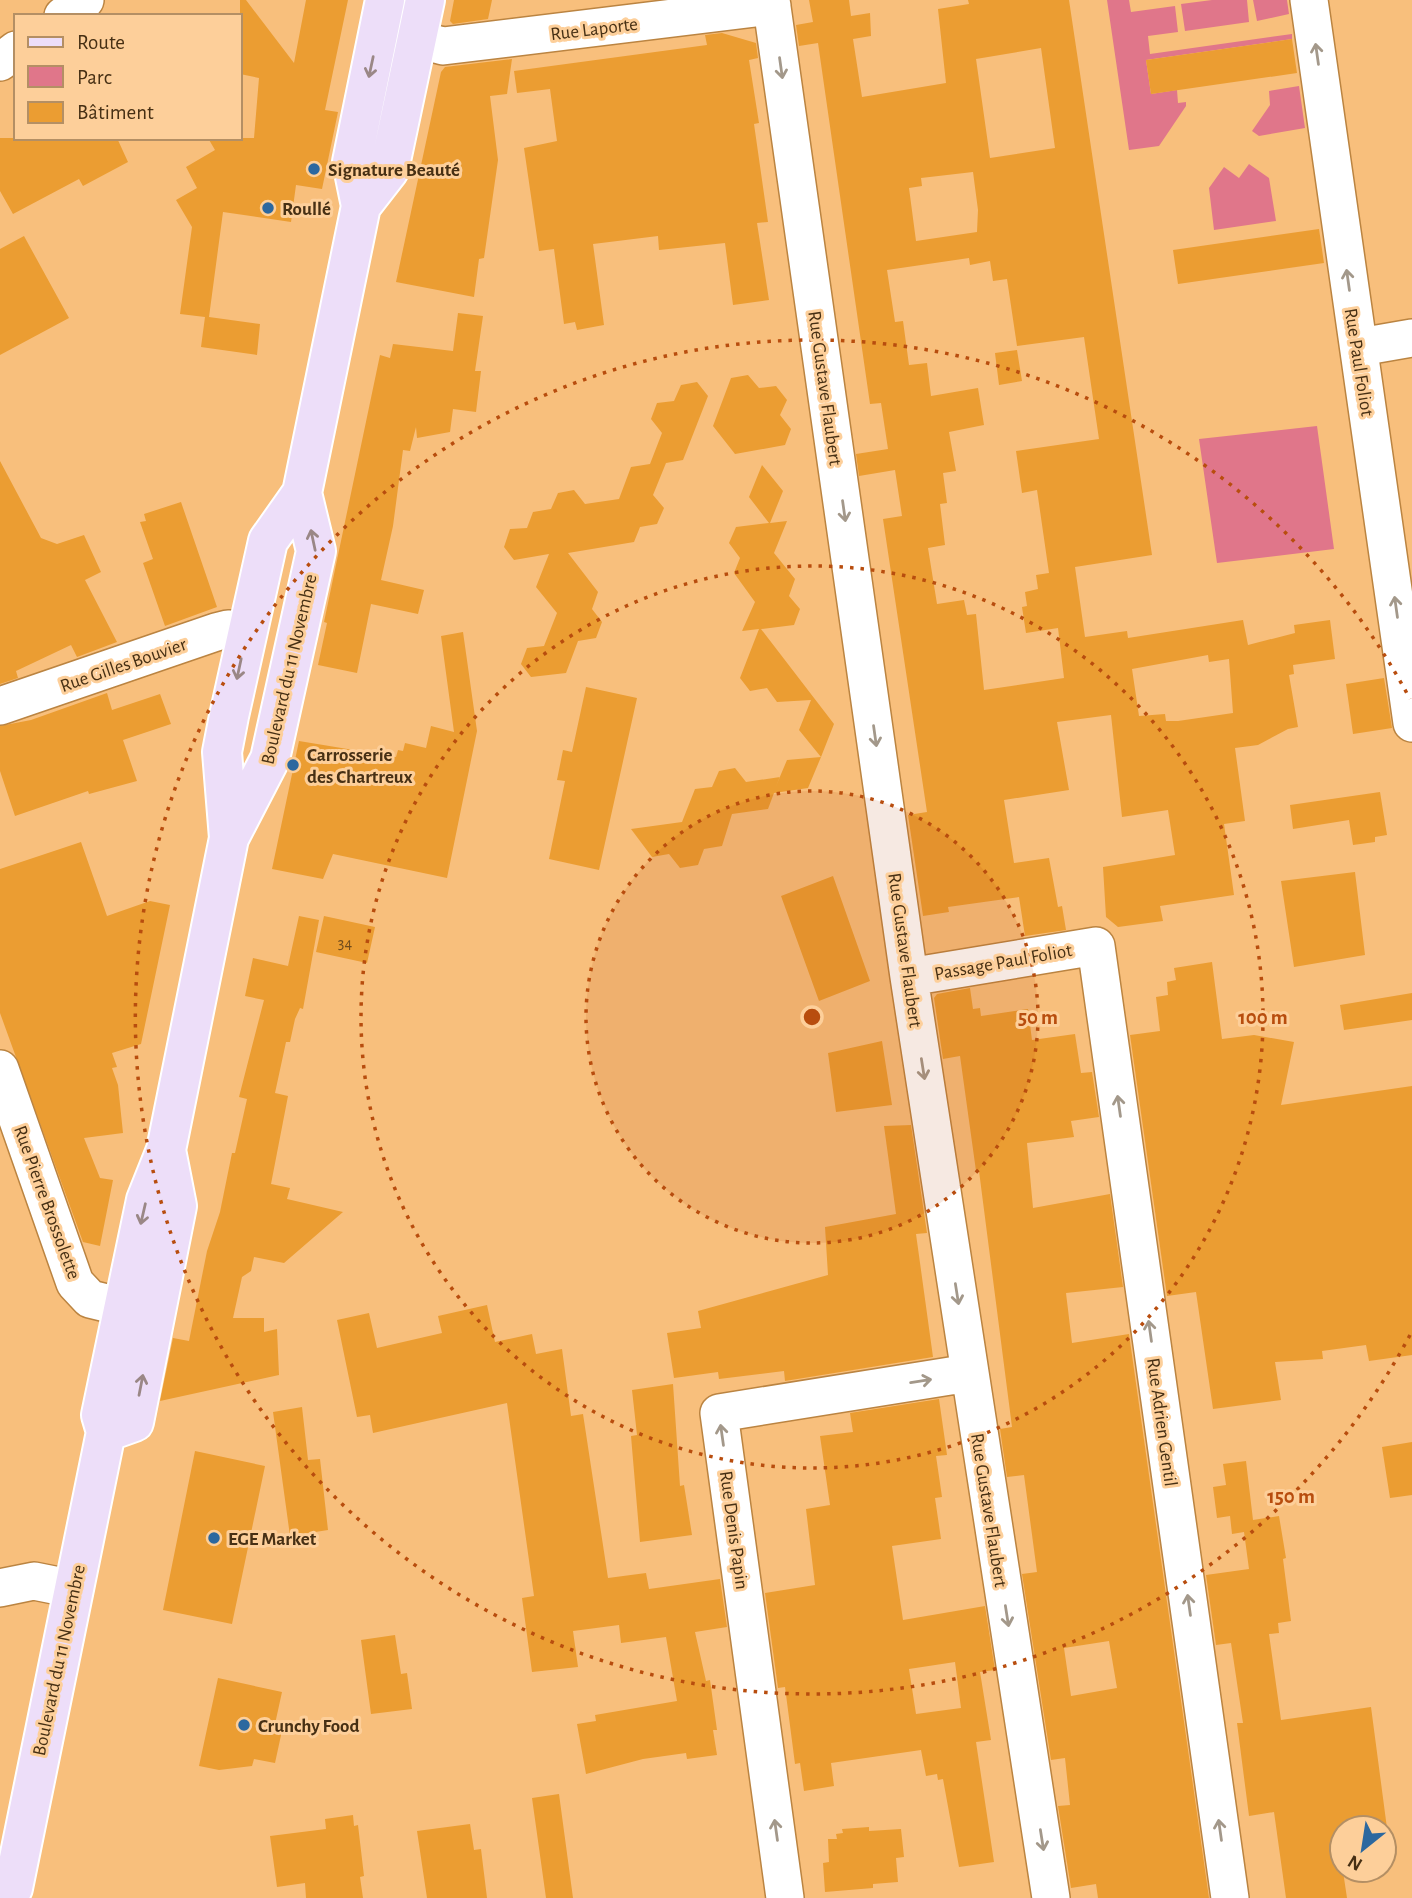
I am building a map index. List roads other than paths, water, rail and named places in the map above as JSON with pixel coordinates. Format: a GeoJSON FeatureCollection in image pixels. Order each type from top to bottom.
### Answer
{"type":"FeatureCollection","features":[{"type":"Feature","properties":{"kind":"main road","name":"Boulevard du 11 Novembre"},"geometry":{"type":"LineString","coordinates":[[229,838],[222,752],[268,541],[302,493],[361,206],[352,162],[385,0]]}},
{"type":"Feature","properties":{"kind":"main road","name":"Boulevard du 11 Novembre"},"geometry":{"type":"LineString","coordinates":[[361,206],[389,170],[425,0]]}},
{"type":"Feature","properties":{"kind":"main road","name":"Boulevard du 11 Novembre"},"geometry":{"type":"LineString","coordinates":[[12,1895],[106,1432],[101,1415],[146,1200],[166,1150],[229,838],[270,759],[316,551],[302,493]]}},
{"type":"Feature","properties":{"kind":"main road","name":"Boulevard du 11 Novembre"},"geometry":{"type":"LineString","coordinates":[[106,1432],[134,1422],[177,1206],[166,1150]]}},
{"type":"Feature","properties":{"kind":"street"},"geometry":{"type":"LineString","coordinates":[[66,14],[85,0]]}},
{"type":"Feature","properties":{"kind":"street","name":"Rue Paul Foliot"},"geometry":{"type":"LineString","coordinates":[[1309,0],[1412,723]]}},
{"type":"Feature","properties":{"kind":"street","name":"Rue Laporte"},"geometry":{"type":"LineString","coordinates":[[417,38],[443,46],[772,3]]}},
{"type":"Feature","properties":{"kind":"street","name":"Rue Gustave Flaubert"},"geometry":{"type":"LineString","coordinates":[[772,3],[909,977],[1051,1898]]}},
{"type":"Feature","properties":{"kind":"street"},"geometry":{"type":"LineString","coordinates":[[1360,347],[1412,338]]}},
{"type":"Feature","properties":{"kind":"street","name":"Rue Gilles Bouvier"},"geometry":{"type":"LineString","coordinates":[[0,706],[216,632],[228,629],[247,631]]}},
{"type":"Feature","properties":{"kind":"street","name":"Passage Paul Foliot"},"geometry":{"type":"LineString","coordinates":[[909,977],[1096,946]]}},
{"type":"Feature","properties":{"kind":"street","name":"Rue Adrien Gentil"},"geometry":{"type":"LineString","coordinates":[[1096,946],[1230,1898]]}},
{"type":"Feature","properties":{"kind":"street","name":"Rue Pierre Brossolette"},"geometry":{"type":"LineString","coordinates":[[0,1069],[75,1283],[90,1299],[123,1307]]}},
{"type":"Feature","properties":{"kind":"street","name":"Rue Denis Papin"},"geometry":{"type":"LineString","coordinates":[[785,1898],[719,1413],[969,1373]]}},
{"type":"Feature","properties":{"kind":"street"},"geometry":{"type":"LineString","coordinates":[[0,1588],[34,1581],[74,1589]]}},
{"type":"Feature","properties":{"kind":"place","name":"Signature Beauté"},"geometry":{"type":"Point","coordinates":[314,169]}},
{"type":"Feature","properties":{"kind":"place","name":"Roullé"},"geometry":{"type":"Point","coordinates":[268,208]}},
{"type":"Feature","properties":{"kind":"place","name":"Carrosserie des Chartreux"},"geometry":{"type":"Point","coordinates":[293,765]}},
{"type":"Feature","properties":{"kind":"place","name":"EGE Market"},"geometry":{"type":"Point","coordinates":[214,1538]}},
{"type":"Feature","properties":{"kind":"place","name":"Crunchy Food"},"geometry":{"type":"Point","coordinates":[244,1725]}}]}
